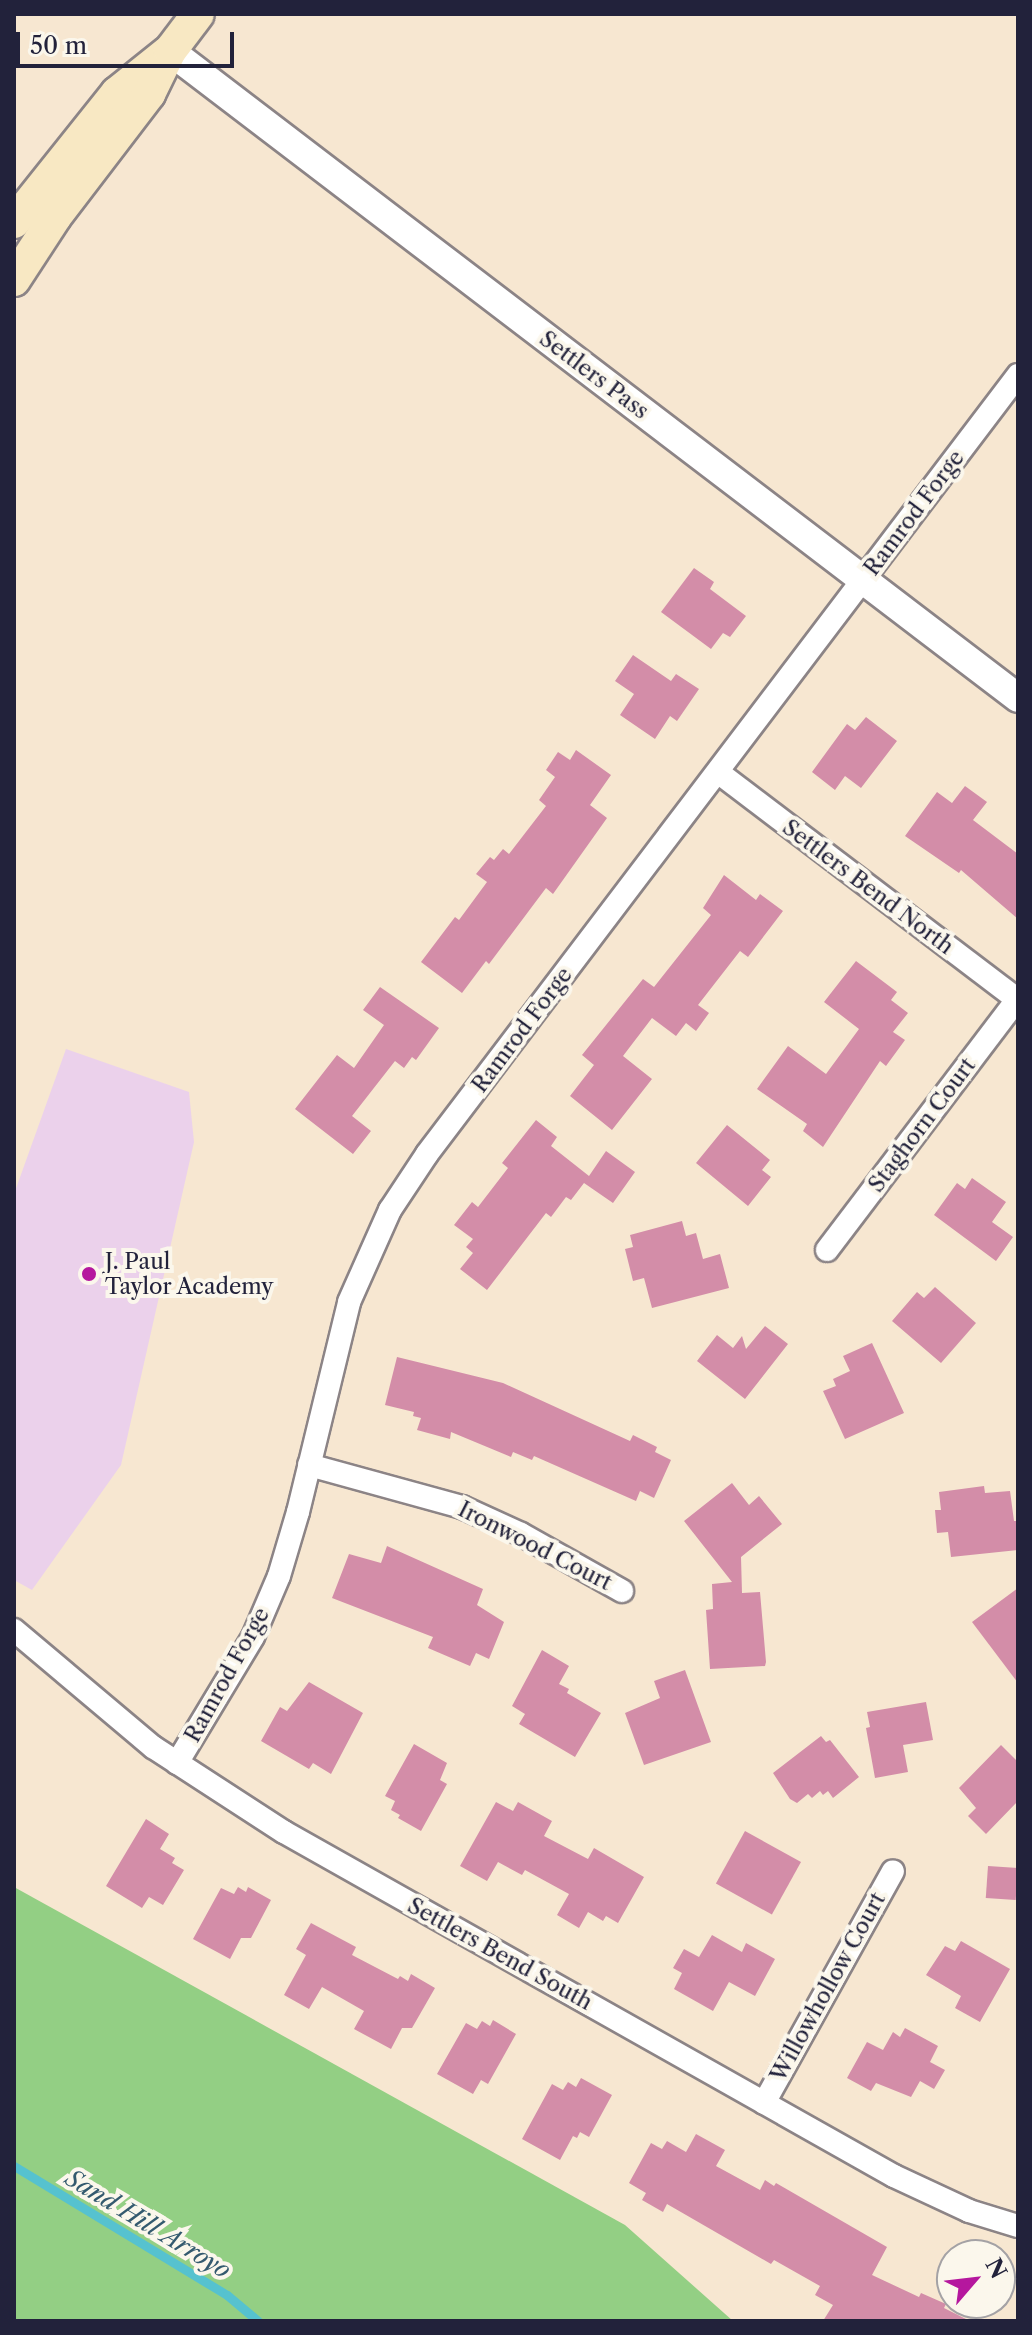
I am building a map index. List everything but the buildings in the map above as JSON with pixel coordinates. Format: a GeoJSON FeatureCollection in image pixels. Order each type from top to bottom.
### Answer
{"type":"FeatureCollection","features":[{"type":"Feature","properties":{"kind":"main road"},"geometry":{"type":"LineString","coordinates":[[14,280],[55,217],[149,94],[170,51],[198,14]]}},
{"type":"Feature","properties":{"kind":"main road"},"geometry":{"type":"LineString","coordinates":[[14,222],[117,93],[170,51]]}},
{"type":"Feature","properties":{"kind":"street","name":"Settlers Pass"},"geometry":{"type":"LineString","coordinates":[[170,51],[1018,698]]}},
{"type":"Feature","properties":{"kind":"street","name":"Ramrod Forge"},"geometry":{"type":"LineString","coordinates":[[177,1763],[237,1664],[266,1607],[290,1545],[349,1302],[390,1210],[437,1141],[1018,375]]}},
{"type":"Feature","properties":{"kind":"street","name":"Settlers Bend North"},"geometry":{"type":"LineString","coordinates":[[719,773],[1018,1000]]}},
{"type":"Feature","properties":{"kind":"street","name":"Staghorn Court"},"geometry":{"type":"LineString","coordinates":[[827,1250],[1018,1000]]}},
{"type":"Feature","properties":{"kind":"street","name":"Ironwood Court"},"geometry":{"type":"LineString","coordinates":[[309,1465],[462,1507],[521,1534],[622,1591]]}},
{"type":"Feature","properties":{"kind":"street","name":"Settlers Bend South"},"geometry":{"type":"LineString","coordinates":[[14,1630],[128,1728],[284,1832],[920,2189],[969,2211],[1018,2226]]}},
{"type":"Feature","properties":{"kind":"street","name":"Willowhollow Court"},"geometry":{"type":"LineString","coordinates":[[764,2103],[893,1871]]}},
{"type":"Feature","properties":{"kind":"shaded area","name":"J. Paul Taylor Academy"},"geometry":{"type":"Polygon","coordinates":[[[66,1049],[189,1092],[194,1142],[121,1465],[32,1590],[14,1580],[14,1194],[66,1049]]]}},
{"type":"Feature","properties":{"kind":"green space"},"geometry":{"type":"Polygon","coordinates":[[[14,1887],[625,2225],[733,2321],[14,2321],[14,1887]]]}},
{"type":"Feature","properties":{"kind":"waterway","name":"Sand Hill Arroyo"},"geometry":{"type":"LineString","coordinates":[[14,2166],[227,2295],[258,2321]]}},
{"type":"Feature","properties":{"kind":"place","name":"J. Paul Taylor Academy"},"geometry":{"type":"Point","coordinates":[89,1274]}}]}
